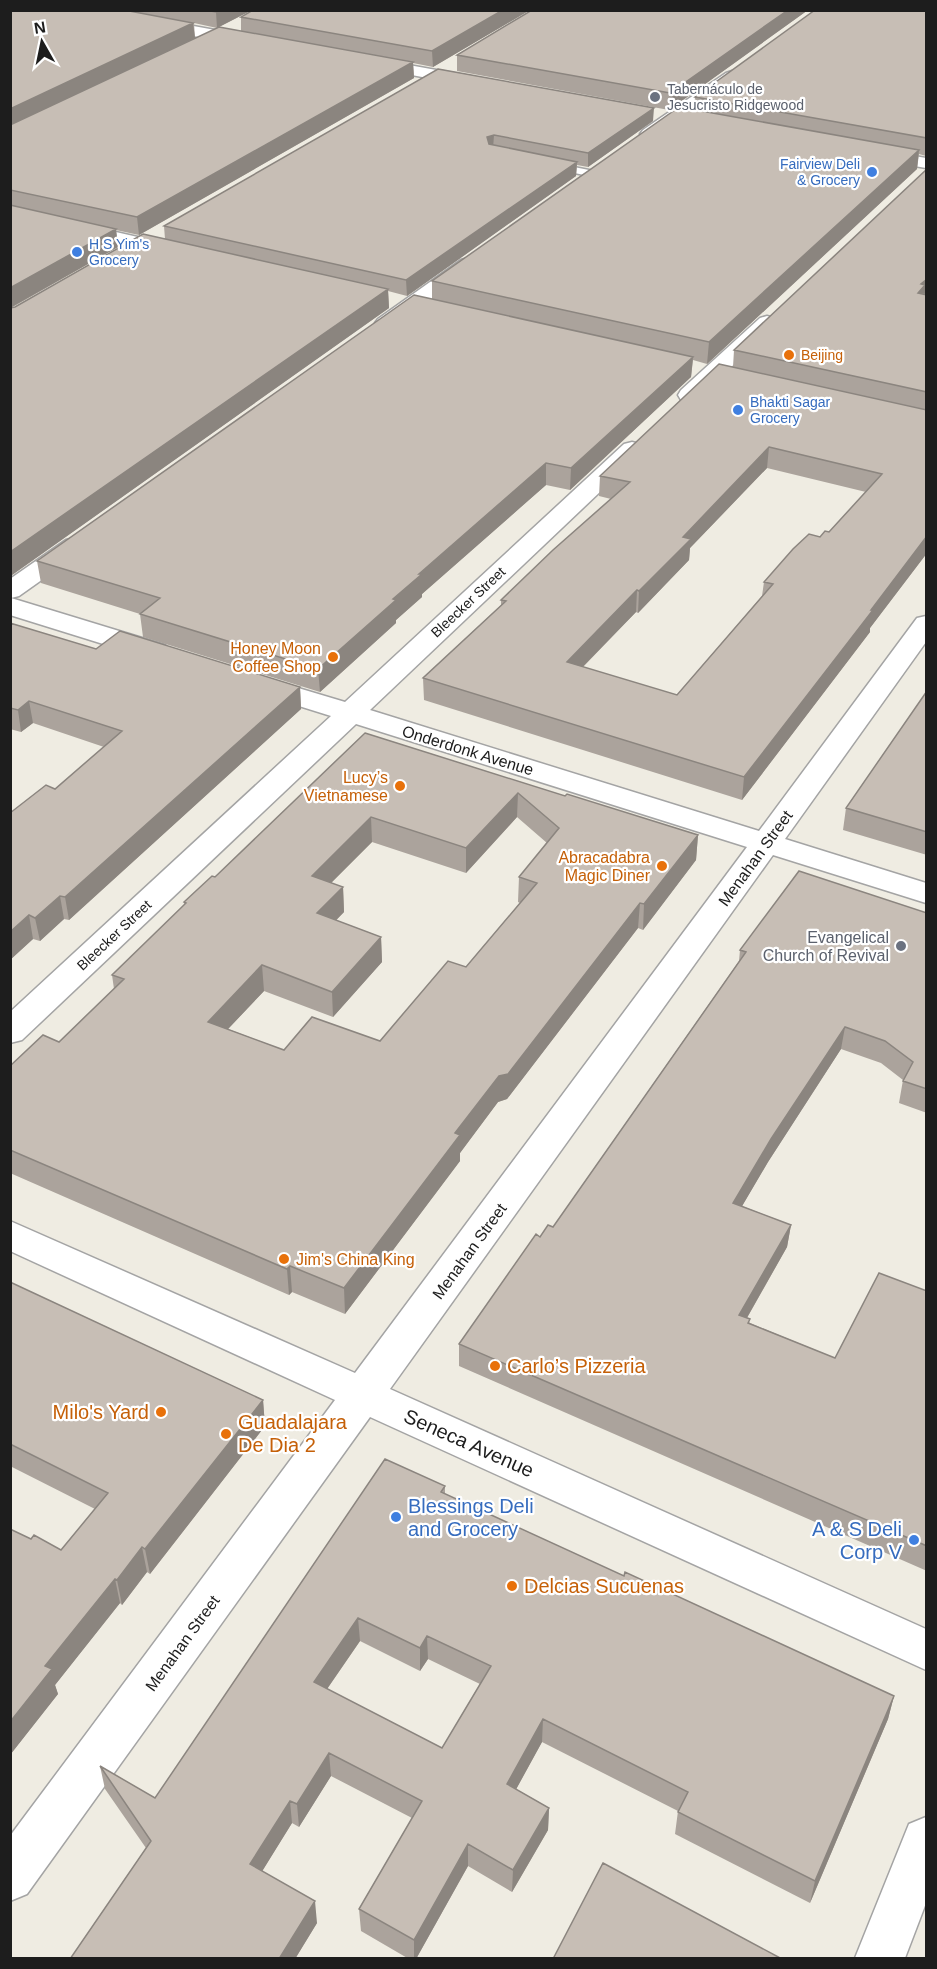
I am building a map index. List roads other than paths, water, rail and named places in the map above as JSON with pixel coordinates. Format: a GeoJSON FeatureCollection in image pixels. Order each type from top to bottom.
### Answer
{"type":"FeatureCollection","features":[{"type":"Feature","properties":{"kind":"street"},"geometry":{"type":"LineString","coordinates":[[78,10],[264,44]]}},
{"type":"Feature","properties":{"kind":"street"},"geometry":{"type":"LineString","coordinates":[[196,47],[239,26]]}},
{"type":"Feature","properties":{"kind":"street"},"geometry":{"type":"LineString","coordinates":[[414,87],[462,60]]}},
{"type":"Feature","properties":{"kind":"street"},"geometry":{"type":"LineString","coordinates":[[356,61],[487,84]]}},
{"type":"Feature","properties":{"kind":"street"},"geometry":{"type":"LineString","coordinates":[[631,147],[683,119],[749,64]]}},
{"type":"Feature","properties":{"kind":"street"},"geometry":{"type":"LineString","coordinates":[[651,113],[683,119]]}},
{"type":"Feature","properties":{"kind":"street"},"geometry":{"type":"LineString","coordinates":[[857,150],[927,163]]}},
{"type":"Feature","properties":{"kind":"street"},"geometry":{"type":"LineString","coordinates":[[575,187],[612,160]]}},
{"type":"Feature","properties":{"kind":"street"},"geometry":{"type":"LineString","coordinates":[[10,214],[188,255]]}},
{"type":"Feature","properties":{"kind":"street"},"geometry":{"type":"LineString","coordinates":[[116,259],[164,232]]}},
{"type":"Feature","properties":{"kind":"street"},"geometry":{"type":"LineString","coordinates":[[367,336],[482,254]]}},
{"type":"Feature","properties":{"kind":"street"},"geometry":{"type":"LineString","coordinates":[[383,299],[433,310]]}},
{"type":"Feature","properties":{"kind":"street"},"geometry":{"type":"LineString","coordinates":[[674,409],[724,376],[781,309]]}},
{"type":"Feature","properties":{"kind":"street"},"geometry":{"type":"LineString","coordinates":[[685,367],[724,376]]}},
{"type":"Feature","properties":{"kind":"street","name":"Bleecker Street"},"geometry":{"type":"LineString","coordinates":[[10,1032],[648,433]]}},
{"type":"Feature","properties":{"kind":"street"},"geometry":{"type":"LineString","coordinates":[[10,591],[88,535]]}},
{"type":"Feature","properties":{"kind":"street"},"geometry":{"type":"LineString","coordinates":[[10,606],[179,659]]}},
{"type":"Feature","properties":{"kind":"street","name":"Menahan Street"},"geometry":{"type":"LineString","coordinates":[[10,1878],[927,624]]}},
{"type":"Feature","properties":{"kind":"street","name":"Onderdonk Avenue"},"geometry":{"type":"LineString","coordinates":[[236,677],[927,893]]}},
{"type":"Feature","properties":{"kind":"street","name":"Seneca Avenue"},"geometry":{"type":"LineString","coordinates":[[10,1235],[927,1650]]}},
{"type":"Feature","properties":{"kind":"street"},"geometry":{"type":"LineString","coordinates":[[880,1959],[927,1841]]}},
{"type":"Feature","properties":{"kind":"lane"},"geometry":{"type":"LineString","coordinates":[[537,162],[594,174]]}},
{"type":"Feature","properties":{"kind":"place","name":"Tabernáculo de Jesucristo Ridgewood"},"geometry":{"type":"Point","coordinates":[655,97]}},
{"type":"Feature","properties":{"kind":"place","name":"Fairview Deli & Grocery"},"geometry":{"type":"Point","coordinates":[872,172]}},
{"type":"Feature","properties":{"kind":"place","name":"H S Yim's Grocery"},"geometry":{"type":"Point","coordinates":[77,252]}},
{"type":"Feature","properties":{"kind":"place","name":"Beijing"},"geometry":{"type":"Point","coordinates":[789,355]}},
{"type":"Feature","properties":{"kind":"place","name":"Bhakti Sagar Grocery"},"geometry":{"type":"Point","coordinates":[738,410]}},
{"type":"Feature","properties":{"kind":"place","name":"Honey Moon Coffee Shop"},"geometry":{"type":"Point","coordinates":[333,657]}},
{"type":"Feature","properties":{"kind":"place","name":"Lucy’s Vietnamese"},"geometry":{"type":"Point","coordinates":[400,786]}},
{"type":"Feature","properties":{"kind":"place","name":"Abracadabra Magic Diner"},"geometry":{"type":"Point","coordinates":[662,866]}},
{"type":"Feature","properties":{"kind":"place","name":"Evangelical Church of Revival"},"geometry":{"type":"Point","coordinates":[901,946]}},
{"type":"Feature","properties":{"kind":"place","name":"Jim's China King"},"geometry":{"type":"Point","coordinates":[284,1259]}},
{"type":"Feature","properties":{"kind":"place","name":"Carlo’s Pizzeria"},"geometry":{"type":"Point","coordinates":[495,1366]}},
{"type":"Feature","properties":{"kind":"place","name":"Milo's Yard"},"geometry":{"type":"Point","coordinates":[161,1412]}},
{"type":"Feature","properties":{"kind":"place","name":"Guadalajara De Dia 2"},"geometry":{"type":"Point","coordinates":[226,1434]}},
{"type":"Feature","properties":{"kind":"place","name":"Blessings Deli and Grocery"},"geometry":{"type":"Point","coordinates":[396,1517]}},
{"type":"Feature","properties":{"kind":"place","name":"A & S Deli Corp V"},"geometry":{"type":"Point","coordinates":[914,1540]}},
{"type":"Feature","properties":{"kind":"place","name":"Delcias Sucuenas"},"geometry":{"type":"Point","coordinates":[512,1586]}}]}
